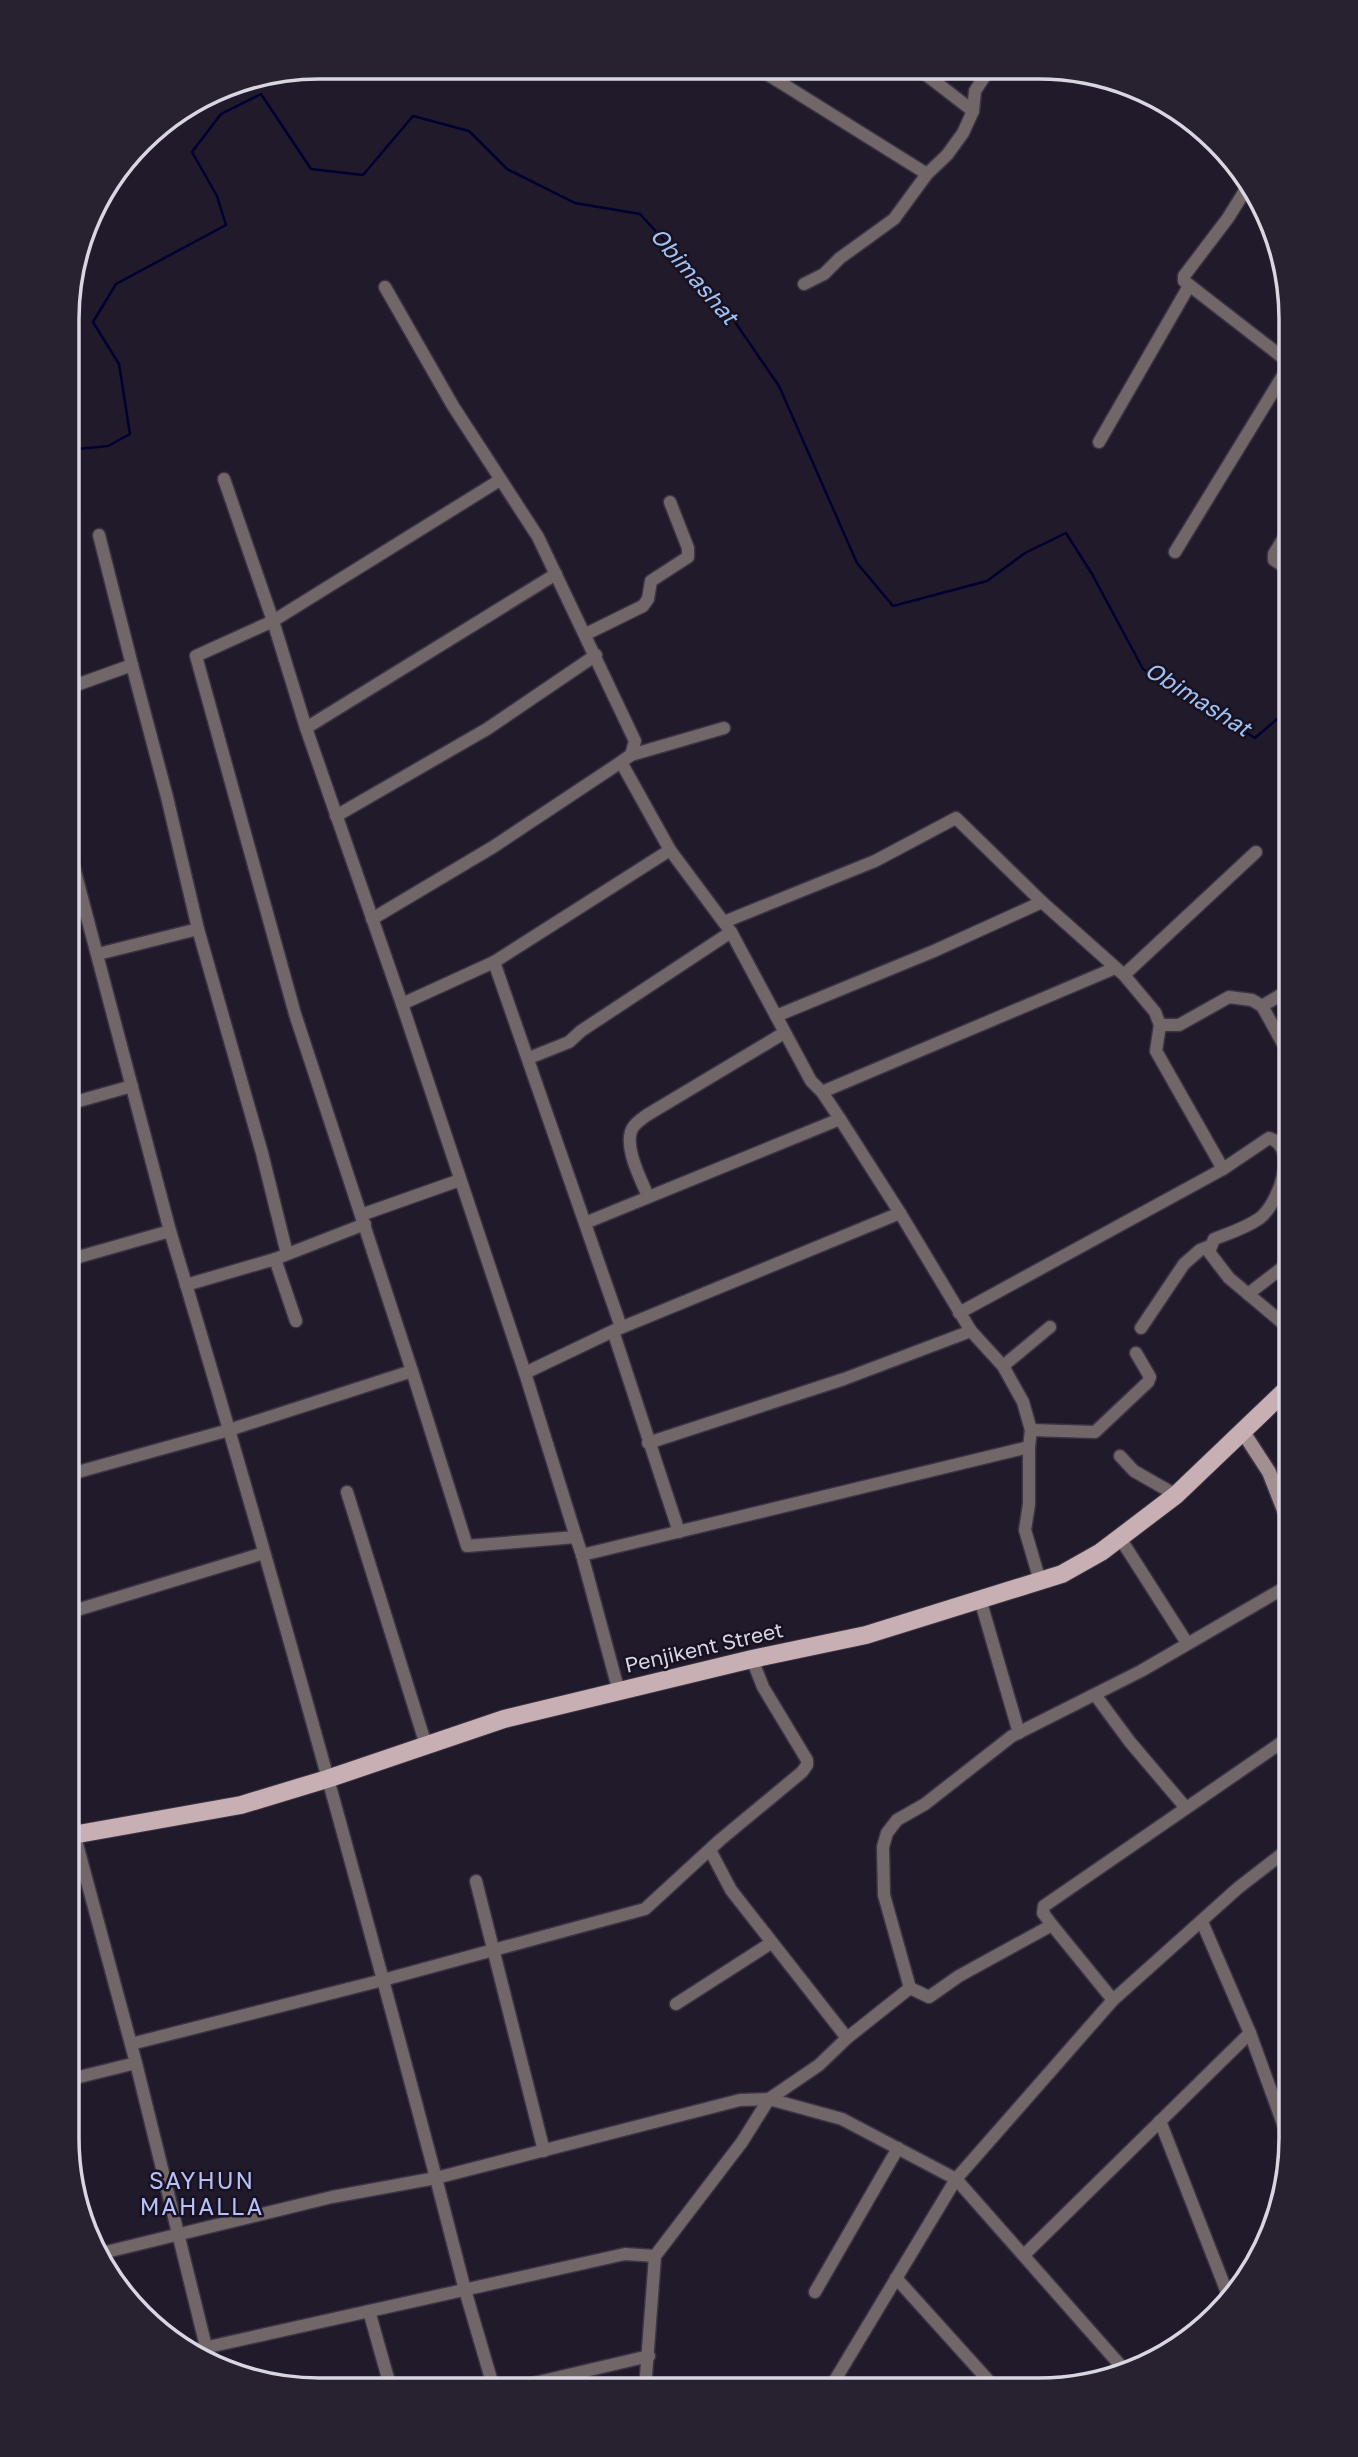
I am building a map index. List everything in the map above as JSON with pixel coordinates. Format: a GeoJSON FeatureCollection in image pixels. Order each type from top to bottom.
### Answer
{"type":"FeatureCollection","features":[{"type":"Feature","properties":{"kind":"main road","name":"Penjikent Street"},"geometry":{"type":"LineString","coordinates":[[79,1835],[241,1805],[504,1719],[752,1659],[866,1635],[1040,1581],[1081,1564],[1120,1538],[1175,1495],[1279,1397]]}},
{"type":"Feature","properties":{"kind":"main road"},"geometry":{"type":"LineString","coordinates":[[1243,1432],[1269,1472],[1279,1497]]}},
{"type":"Feature","properties":{"kind":"street"},"geometry":{"type":"LineString","coordinates":[[775,79],[927,174]]}},
{"type":"Feature","properties":{"kind":"street"},"geometry":{"type":"LineString","coordinates":[[932,79],[973,111]]}},
{"type":"Feature","properties":{"kind":"street"},"geometry":{"type":"LineString","coordinates":[[804,284],[824,274],[840,258],[894,219],[927,174],[947,155],[963,133],[973,111],[975,92],[983,79]]}},
{"type":"Feature","properties":{"kind":"street"},"geometry":{"type":"LineString","coordinates":[[1243,193],[1184,276],[1184,281],[1279,355]]}},
{"type":"Feature","properties":{"kind":"street"},"geometry":{"type":"LineString","coordinates":[[1099,442],[1189,286]]}},
{"type":"Feature","properties":{"kind":"street"},"geometry":{"type":"LineString","coordinates":[[385,287],[453,406],[538,537],[635,741],[626,759]]}},
{"type":"Feature","properties":{"kind":"street"},"geometry":{"type":"LineString","coordinates":[[1175,552],[1279,383]]}},
{"type":"Feature","properties":{"kind":"street"},"geometry":{"type":"LineString","coordinates":[[224,479],[525,1373],[582,1555],[619,1692]]}},
{"type":"Feature","properties":{"kind":"street"},"geometry":{"type":"LineString","coordinates":[[500,480],[274,621],[196,656],[295,1014],[467,1546],[576,1537]]}},
{"type":"Feature","properties":{"kind":"street"},"geometry":{"type":"LineString","coordinates":[[586,634],[643,606],[648,599],[651,581],[688,556],[688,548],[670,502]]}},
{"type":"Feature","properties":{"kind":"street"},"geometry":{"type":"LineString","coordinates":[[99,535],[167,797],[198,929],[262,1153],[287,1254]]}},
{"type":"Feature","properties":{"kind":"street"},"geometry":{"type":"LineString","coordinates":[[1279,545],[1273,554],[1274,560],[1279,563]]}},
{"type":"Feature","properties":{"kind":"street"},"geometry":{"type":"LineString","coordinates":[[306,728],[556,574]]}},
{"type":"Feature","properties":{"kind":"street"},"geometry":{"type":"LineString","coordinates":[[336,816],[487,729],[596,655]]}},
{"type":"Feature","properties":{"kind":"street"},"geometry":{"type":"LineString","coordinates":[[79,684],[132,665]]}},
{"type":"Feature","properties":{"kind":"street"},"geometry":{"type":"LineString","coordinates":[[372,919],[492,847],[626,759],[724,728]]}},
{"type":"Feature","properties":{"kind":"street"},"geometry":{"type":"LineString","coordinates":[[626,759],[670,849],[727,927],[811,1081],[840,1119],[971,1331],[1003,1366],[1023,1402],[1031,1430],[1028,1447],[1029,1504],[1025,1530],[1040,1581]]}},
{"type":"Feature","properties":{"kind":"street"},"geometry":{"type":"LineString","coordinates":[[529,1058],[569,1042],[727,927],[875,861],[956,818],[1119,972],[1155,1012],[1160,1025],[1156,1051],[1223,1169]]}},
{"type":"Feature","properties":{"kind":"street"},"geometry":{"type":"LineString","coordinates":[[402,1004],[494,962],[670,849]]}},
{"type":"Feature","properties":{"kind":"street"},"geometry":{"type":"LineString","coordinates":[[822,1092],[1119,972],[1256,852]]}},
{"type":"Feature","properties":{"kind":"street"},"geometry":{"type":"LineString","coordinates":[[79,885],[170,1231],[264,1553],[491,2378]]}},
{"type":"Feature","properties":{"kind":"street"},"geometry":{"type":"LineString","coordinates":[[776,1016],[934,951],[1042,902]]}},
{"type":"Feature","properties":{"kind":"street"},"geometry":{"type":"LineString","coordinates":[[98,954],[198,929]]}},
{"type":"Feature","properties":{"kind":"street"},"geometry":{"type":"LineString","coordinates":[[494,962],[621,1328],[525,1373]]}},
{"type":"Feature","properties":{"kind":"street"},"geometry":{"type":"LineString","coordinates":[[1160,1025],[1179,1025],[1229,996],[1252,1000],[1262,1006],[1279,1036]]}},
{"type":"Feature","properties":{"kind":"street"},"geometry":{"type":"LineString","coordinates":[[1262,1006],[1279,996]]}},
{"type":"Feature","properties":{"kind":"street"},"geometry":{"type":"LineString","coordinates":[[648,1196],[631,1149],[630,1135],[633,1126],[784,1033]]}},
{"type":"Feature","properties":{"kind":"street"},"geometry":{"type":"LineString","coordinates":[[79,1101],[132,1086]]}},
{"type":"Feature","properties":{"kind":"street"},"geometry":{"type":"LineString","coordinates":[[585,1223],[840,1119]]}},
{"type":"Feature","properties":{"kind":"street"},"geometry":{"type":"LineString","coordinates":[[960,1313],[1223,1169],[1269,1138],[1275,1139],[1279,1144]]}},
{"type":"Feature","properties":{"kind":"street"},"geometry":{"type":"LineString","coordinates":[[186,1285],[275,1259],[460,1180]]}},
{"type":"Feature","properties":{"kind":"street"},"geometry":{"type":"LineString","coordinates":[[1279,1184],[1273,1203],[1261,1217],[1214,1240],[1209,1255],[1229,1278],[1279,1319]]}},
{"type":"Feature","properties":{"kind":"street"},"geometry":{"type":"LineString","coordinates":[[613,1332],[900,1213]]}},
{"type":"Feature","properties":{"kind":"street"},"geometry":{"type":"LineString","coordinates":[[79,1257],[170,1231]]}},
{"type":"Feature","properties":{"kind":"street"},"geometry":{"type":"LineString","coordinates":[[1141,1328],[1184,1264],[1200,1250],[1210,1246]]}},
{"type":"Feature","properties":{"kind":"street"},"geometry":{"type":"LineString","coordinates":[[275,1259],[296,1321]]}},
{"type":"Feature","properties":{"kind":"street"},"geometry":{"type":"LineString","coordinates":[[1248,1294],[1279,1270]]}},
{"type":"Feature","properties":{"kind":"street"},"geometry":{"type":"LineString","coordinates":[[1003,1366],[1050,1327]]}},
{"type":"Feature","properties":{"kind":"street"},"geometry":{"type":"LineString","coordinates":[[648,1443],[844,1379],[971,1331]]}},
{"type":"Feature","properties":{"kind":"street"},"geometry":{"type":"LineString","coordinates":[[613,1332],[679,1532]]}},
{"type":"Feature","properties":{"kind":"street"},"geometry":{"type":"LineString","coordinates":[[1031,1430],[1095,1432],[1148,1382],[1149,1373],[1136,1353]]}},
{"type":"Feature","properties":{"kind":"street"},"geometry":{"type":"LineString","coordinates":[[79,1472],[229,1430],[412,1371]]}},
{"type":"Feature","properties":{"kind":"street"},"geometry":{"type":"LineString","coordinates":[[582,1555],[1028,1447]]}},
{"type":"Feature","properties":{"kind":"street"},"geometry":{"type":"LineString","coordinates":[[1120,1456],[1134,1471],[1175,1495]]}},
{"type":"Feature","properties":{"kind":"street"},"geometry":{"type":"LineString","coordinates":[[347,1492],[426,1745]]}},
{"type":"Feature","properties":{"kind":"street"},"geometry":{"type":"LineString","coordinates":[[1120,1538],[1187,1643]]}},
{"type":"Feature","properties":{"kind":"street"},"geometry":{"type":"LineString","coordinates":[[79,1609],[264,1553]]}},
{"type":"Feature","properties":{"kind":"street"},"geometry":{"type":"LineString","coordinates":[[1052,1925],[959,1976],[929,1997],[910,1988],[884,1895],[883,1847],[887,1833],[897,1820],[925,1804],[1019,1733],[1096,1696],[1279,1591]]}},
{"type":"Feature","properties":{"kind":"street"},"geometry":{"type":"LineString","coordinates":[[980,1599],[1019,1733]]}},
{"type":"Feature","properties":{"kind":"street"},"geometry":{"type":"LineString","coordinates":[[131,2044],[494,1951],[645,1909],[807,1765],[807,1760],[763,1687],[752,1659]]}},
{"type":"Feature","properties":{"kind":"street"},"geometry":{"type":"LineString","coordinates":[[1096,1696],[1130,1742],[1186,1808]]}},
{"type":"Feature","properties":{"kind":"street"},"geometry":{"type":"LineString","coordinates":[[1113,2000],[1043,1913],[1044,1906],[1279,1744]]}},
{"type":"Feature","properties":{"kind":"street"},"geometry":{"type":"LineString","coordinates":[[710,1850],[731,1890],[847,2038]]}},
{"type":"Feature","properties":{"kind":"street"},"geometry":{"type":"LineString","coordinates":[[836,2378],[956,2179],[1113,2000],[1238,1888],[1279,1855]]}},
{"type":"Feature","properties":{"kind":"street"},"geometry":{"type":"LineString","coordinates":[[79,1864],[136,2063],[205,2347],[625,2253],[655,2256]]}},
{"type":"Feature","properties":{"kind":"street"},"geometry":{"type":"LineString","coordinates":[[475,1881],[544,2151]]}},
{"type":"Feature","properties":{"kind":"street"},"geometry":{"type":"LineString","coordinates":[[1202,1922],[1250,2033],[1279,2113]]}},
{"type":"Feature","properties":{"kind":"street"},"geometry":{"type":"LineString","coordinates":[[676,2004],[771,1943]]}},
{"type":"Feature","properties":{"kind":"street"},"geometry":{"type":"LineString","coordinates":[[646,2378],[655,2256],[742,2142],[769,2099],[818,2065],[910,1988]]}},
{"type":"Feature","properties":{"kind":"street"},"geometry":{"type":"LineString","coordinates":[[1025,2255],[1250,2033]]}},
{"type":"Feature","properties":{"kind":"street"},"geometry":{"type":"LineString","coordinates":[[79,2077],[136,2063]]}},
{"type":"Feature","properties":{"kind":"street"},"geometry":{"type":"LineString","coordinates":[[108,2252],[332,2197],[436,2178],[740,2100],[769,2099],[842,2119],[956,2179],[1120,2364]]}},
{"type":"Feature","properties":{"kind":"street"},"geometry":{"type":"LineString","coordinates":[[1160,2121],[1226,2289]]}},
{"type":"Feature","properties":{"kind":"street"},"geometry":{"type":"LineString","coordinates":[[815,2292],[898,2148]]}},
{"type":"Feature","properties":{"kind":"street"},"geometry":{"type":"LineString","coordinates":[[897,2278],[986,2378]]}},
{"type":"Feature","properties":{"kind":"street"},"geometry":{"type":"LineString","coordinates":[[369,2311],[388,2378]]}},
{"type":"Feature","properties":{"kind":"street"},"geometry":{"type":"LineString","coordinates":[[557,2378],[649,2357]]}},
{"type":"Feature","properties":{"kind":"waterway","name":"Obimashat"},"geometry":{"type":"LineString","coordinates":[[79,449],[108,446],[130,434],[119,364],[93,322],[116,284],[226,225],[217,196],[192,152],[221,114],[261,94],[311,169],[363,175],[413,116],[469,131],[507,169],[575,203],[640,214],[724,306],[779,386],[857,563],[893,606],[987,581],[1025,553],[1066,533],[1092,574],[1143,669],[1255,738],[1279,717]]}},
{"type":"Feature","properties":{"kind":"district","name":"SAYHUN MAHALLA"},"geometry":{"type":"Point","coordinates":[202,2194]}}]}
